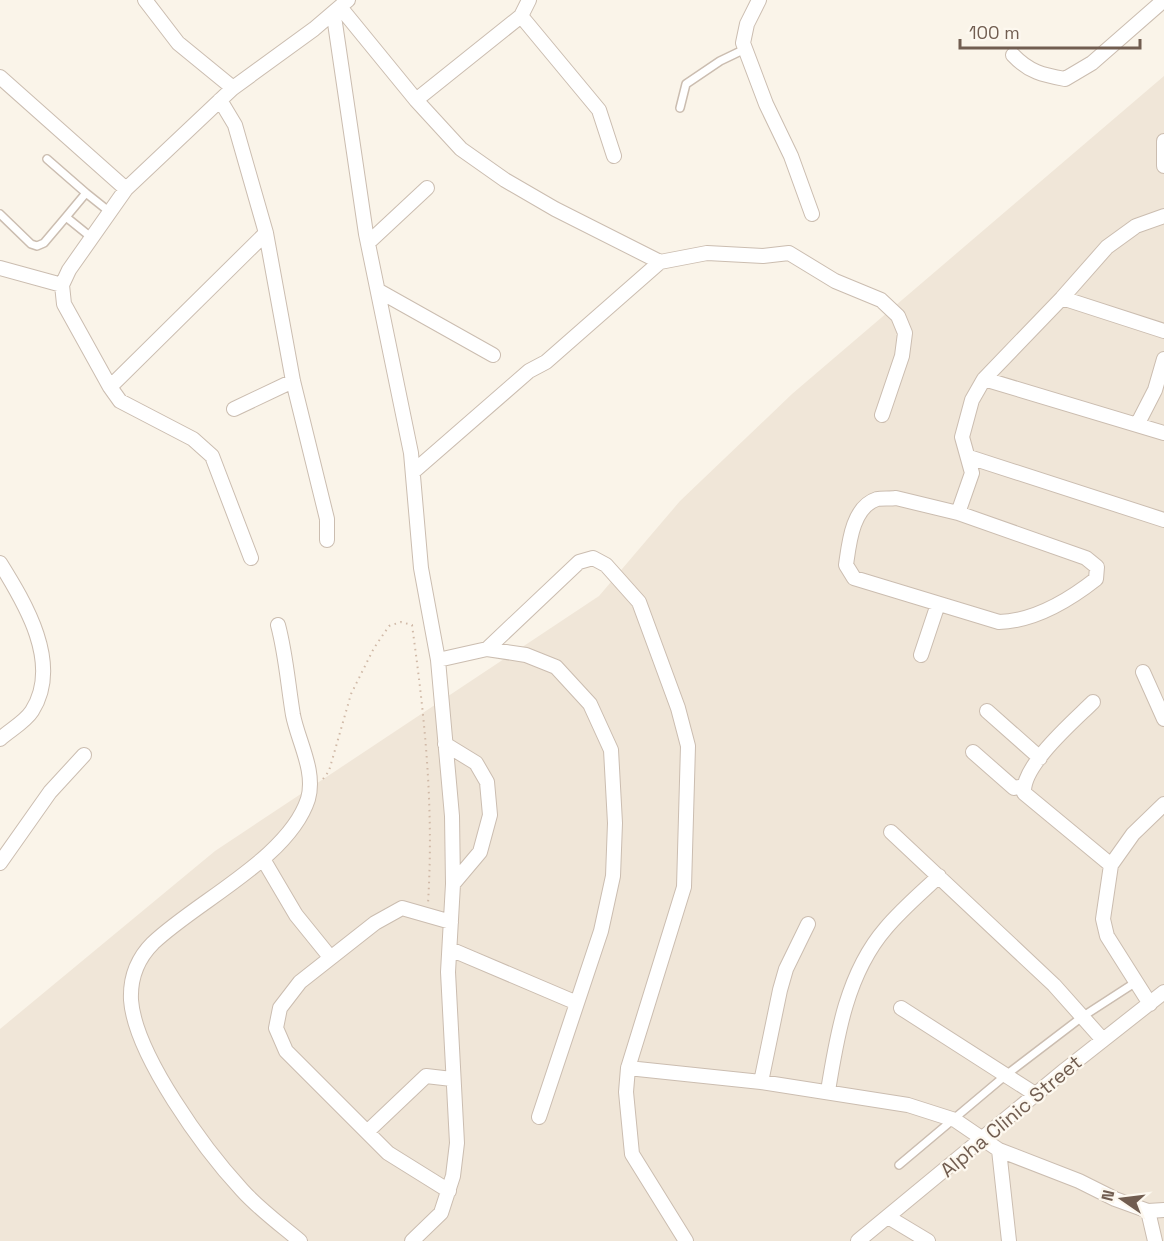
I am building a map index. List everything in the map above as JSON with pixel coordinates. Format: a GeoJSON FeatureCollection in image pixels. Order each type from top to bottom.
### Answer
{"type":"FeatureCollection","features":[{"type":"Feature","properties":{"kind":"street"},"geometry":{"type":"LineString","coordinates":[[145,0],[178,43],[233,88]]}},
{"type":"Feature","properties":{"kind":"street"},"geometry":{"type":"LineString","coordinates":[[416,100],[521,16],[529,0]]}},
{"type":"Feature","properties":{"kind":"street"},"geometry":{"type":"LineString","coordinates":[[759,0],[747,24],[743,43],[766,104],[791,156],[812,214]]}},
{"type":"Feature","properties":{"kind":"street"},"geometry":{"type":"LineString","coordinates":[[1013,56],[1024,66],[1039,74],[1065,79],[1092,63],[1164,0]]}},
{"type":"Feature","properties":{"kind":"street"},"geometry":{"type":"LineString","coordinates":[[251,558],[212,456],[193,439],[130,408],[110,387],[64,304],[62,285],[69,270],[126,189],[233,88],[340,7]]}},
{"type":"Feature","properties":{"kind":"street"},"geometry":{"type":"LineString","coordinates":[[340,7],[416,100],[461,149],[505,180],[660,262]]}},
{"type":"Feature","properties":{"kind":"street"},"geometry":{"type":"LineString","coordinates":[[340,7],[336,23],[368,243],[413,472],[420,568],[438,660],[452,816],[453,884],[448,972],[457,1143],[449,1191],[441,1213],[412,1241]]}},
{"type":"Feature","properties":{"kind":"street"},"geometry":{"type":"LineString","coordinates":[[521,16],[598,110],[614,156]]}},
{"type":"Feature","properties":{"kind":"street"},"geometry":{"type":"LineString","coordinates":[[0,77],[126,189]]}},
{"type":"Feature","properties":{"kind":"street"},"geometry":{"type":"LineString","coordinates":[[220,100],[235,125],[266,233],[292,381],[327,519],[327,540]]}},
{"type":"Feature","properties":{"kind":"street"},"geometry":{"type":"LineString","coordinates":[[1164,141],[1164,166]]}},
{"type":"Feature","properties":{"kind":"street"},"geometry":{"type":"LineString","coordinates":[[368,243],[427,189]]}},
{"type":"Feature","properties":{"kind":"street"},"geometry":{"type":"LineString","coordinates":[[958,513],[972,473],[962,437],[972,400],[984,380],[1107,247],[1136,226],[1164,216]]}},
{"type":"Feature","properties":{"kind":"street"},"geometry":{"type":"LineString","coordinates":[[110,387],[266,233]]}},
{"type":"Feature","properties":{"kind":"street"},"geometry":{"type":"LineString","coordinates":[[413,472],[529,371],[546,362],[660,262],[707,253],[763,256],[789,253],[835,281],[881,300],[898,316],[905,333],[903,356],[882,415]]}},
{"type":"Feature","properties":{"kind":"street"},"geometry":{"type":"LineString","coordinates":[[0,268],[13,274],[62,285]]}},
{"type":"Feature","properties":{"kind":"street"},"geometry":{"type":"LineString","coordinates":[[379,291],[493,355]]}},
{"type":"Feature","properties":{"kind":"street"},"geometry":{"type":"LineString","coordinates":[[1062,298],[1164,331]]}},
{"type":"Feature","properties":{"kind":"street"},"geometry":{"type":"LineString","coordinates":[[1137,425],[1155,390],[1164,359]]}},
{"type":"Feature","properties":{"kind":"street"},"geometry":{"type":"LineString","coordinates":[[984,380],[1164,433]]}},
{"type":"Feature","properties":{"kind":"street"},"geometry":{"type":"LineString","coordinates":[[234,409],[292,381]]}},
{"type":"Feature","properties":{"kind":"street"},"geometry":{"type":"LineString","coordinates":[[969,457],[1164,520]]}},
{"type":"Feature","properties":{"kind":"street"},"geometry":{"type":"LineString","coordinates":[[896,498],[958,513],[1086,558],[1097,567],[1096,579],[1046,611],[1019,621],[999,622],[854,578],[846,565],[852,531],[863,509],[876,500],[896,498]]}},
{"type":"Feature","properties":{"kind":"street"},"geometry":{"type":"LineString","coordinates":[[487,649],[579,562],[593,558],[606,565],[639,602],[678,708],[688,746],[684,887],[628,1068],[626,1092],[632,1154],[686,1241]]}},
{"type":"Feature","properties":{"kind":"street"},"geometry":{"type":"LineString","coordinates":[[0,563],[24,601],[41,652],[42,688],[31,713],[0,738]]}},
{"type":"Feature","properties":{"kind":"street"},"geometry":{"type":"LineString","coordinates":[[921,655],[938,604]]}},
{"type":"Feature","properties":{"kind":"street"},"geometry":{"type":"LineString","coordinates":[[278,625],[298,737],[308,763],[308,798],[296,821],[263,859],[153,943],[136,963],[131,999],[136,1026],[160,1076],[197,1134],[243,1191],[300,1241]]}},
{"type":"Feature","properties":{"kind":"street"},"geometry":{"type":"LineString","coordinates":[[438,660],[487,649],[526,655],[556,667],[590,704],[611,750],[615,823],[613,876],[601,931],[539,1117]]}},
{"type":"Feature","properties":{"kind":"street"},"geometry":{"type":"LineString","coordinates":[[1143,672],[1164,719]]}},
{"type":"Feature","properties":{"kind":"street"},"geometry":{"type":"LineString","coordinates":[[1093,702],[1040,758],[1024,786],[1024,792],[1042,810],[1112,865]]}},
{"type":"Feature","properties":{"kind":"street"},"geometry":{"type":"LineString","coordinates":[[987,711],[1040,758]]}},
{"type":"Feature","properties":{"kind":"street"},"geometry":{"type":"LineString","coordinates":[[446,744],[476,763],[487,782],[490,815],[480,852],[453,884]]}},
{"type":"Feature","properties":{"kind":"street"},"geometry":{"type":"LineString","coordinates":[[973,752],[1014,788],[1024,786]]}},
{"type":"Feature","properties":{"kind":"street"},"geometry":{"type":"LineString","coordinates":[[0,863],[50,792],[84,755]]}},
{"type":"Feature","properties":{"kind":"street"},"geometry":{"type":"LineString","coordinates":[[1150,1004],[1107,936],[1103,919],[1112,865],[1133,834],[1164,804]]}},
{"type":"Feature","properties":{"kind":"street"},"geometry":{"type":"LineString","coordinates":[[891,832],[1054,985],[1103,1040]]}},
{"type":"Feature","properties":{"kind":"street"},"geometry":{"type":"LineString","coordinates":[[263,859],[296,915],[330,957]]}},
{"type":"Feature","properties":{"kind":"street"},"geometry":{"type":"LineString","coordinates":[[828,1091],[838,1027],[867,957],[885,929],[939,876]]}},
{"type":"Feature","properties":{"kind":"street"},"geometry":{"type":"LineString","coordinates":[[449,1191],[387,1153],[286,1051],[276,1028],[280,1008],[300,982],[375,923],[402,908],[452,922]]}},
{"type":"Feature","properties":{"kind":"street"},"geometry":{"type":"LineString","coordinates":[[761,1082],[786,969],[808,924]]}},
{"type":"Feature","properties":{"kind":"street"},"geometry":{"type":"LineString","coordinates":[[450,949],[577,1004]]}},
{"type":"Feature","properties":{"kind":"street","name":"Alpha Clinic Street"},"geometry":{"type":"LineString","coordinates":[[858,1241],[1035,1094],[1164,992]]}},
{"type":"Feature","properties":{"kind":"street"},"geometry":{"type":"LineString","coordinates":[[901,1008],[1035,1094]]}},
{"type":"Feature","properties":{"kind":"street"},"geometry":{"type":"LineString","coordinates":[[628,1068],[761,1082],[908,1105],[955,1120],[999,1150],[1149,1211],[1164,1210]]}},
{"type":"Feature","properties":{"kind":"street"},"geometry":{"type":"LineString","coordinates":[[367,1132],[426,1076],[452,1079]]}},
{"type":"Feature","properties":{"kind":"street"},"geometry":{"type":"LineString","coordinates":[[999,1150],[1009,1241]]}},
{"type":"Feature","properties":{"kind":"street"},"geometry":{"type":"LineString","coordinates":[[1149,1211],[1155,1241]]}},
{"type":"Feature","properties":{"kind":"street"},"geometry":{"type":"LineString","coordinates":[[888,1217],[928,1241]]}},
{"type":"Feature","properties":{"kind":"lane"},"geometry":{"type":"LineString","coordinates":[[680,108],[686,84],[720,60],[745,49]]}},
{"type":"Feature","properties":{"kind":"lane"},"geometry":{"type":"LineString","coordinates":[[47,159],[111,213]]}},
{"type":"Feature","properties":{"kind":"lane"},"geometry":{"type":"LineString","coordinates":[[0,214],[31,244],[37,246],[44,243],[86,193]]}},
{"type":"Feature","properties":{"kind":"lane"},"geometry":{"type":"LineString","coordinates":[[66,217],[92,238]]}},
{"type":"Feature","properties":{"kind":"lane"},"geometry":{"type":"LineString","coordinates":[[899,1165],[1006,1075],[1082,1017],[1136,982]]}},
{"type":"Feature","properties":{"kind":"path"},"geometry":{"type":"LineString","coordinates":[[322,780],[329,771],[351,694],[374,648],[389,626],[401,622],[412,625],[427,733],[432,840],[427,914]]}},
{"type":"Feature","properties":{"kind":"shaded area"},"geometry":{"type":"Polygon","coordinates":[[[1164,76],[1164,1241],[0,1241],[0,1029],[215,851],[599,596],[680,501],[792,394],[1164,76]]]}}]}
